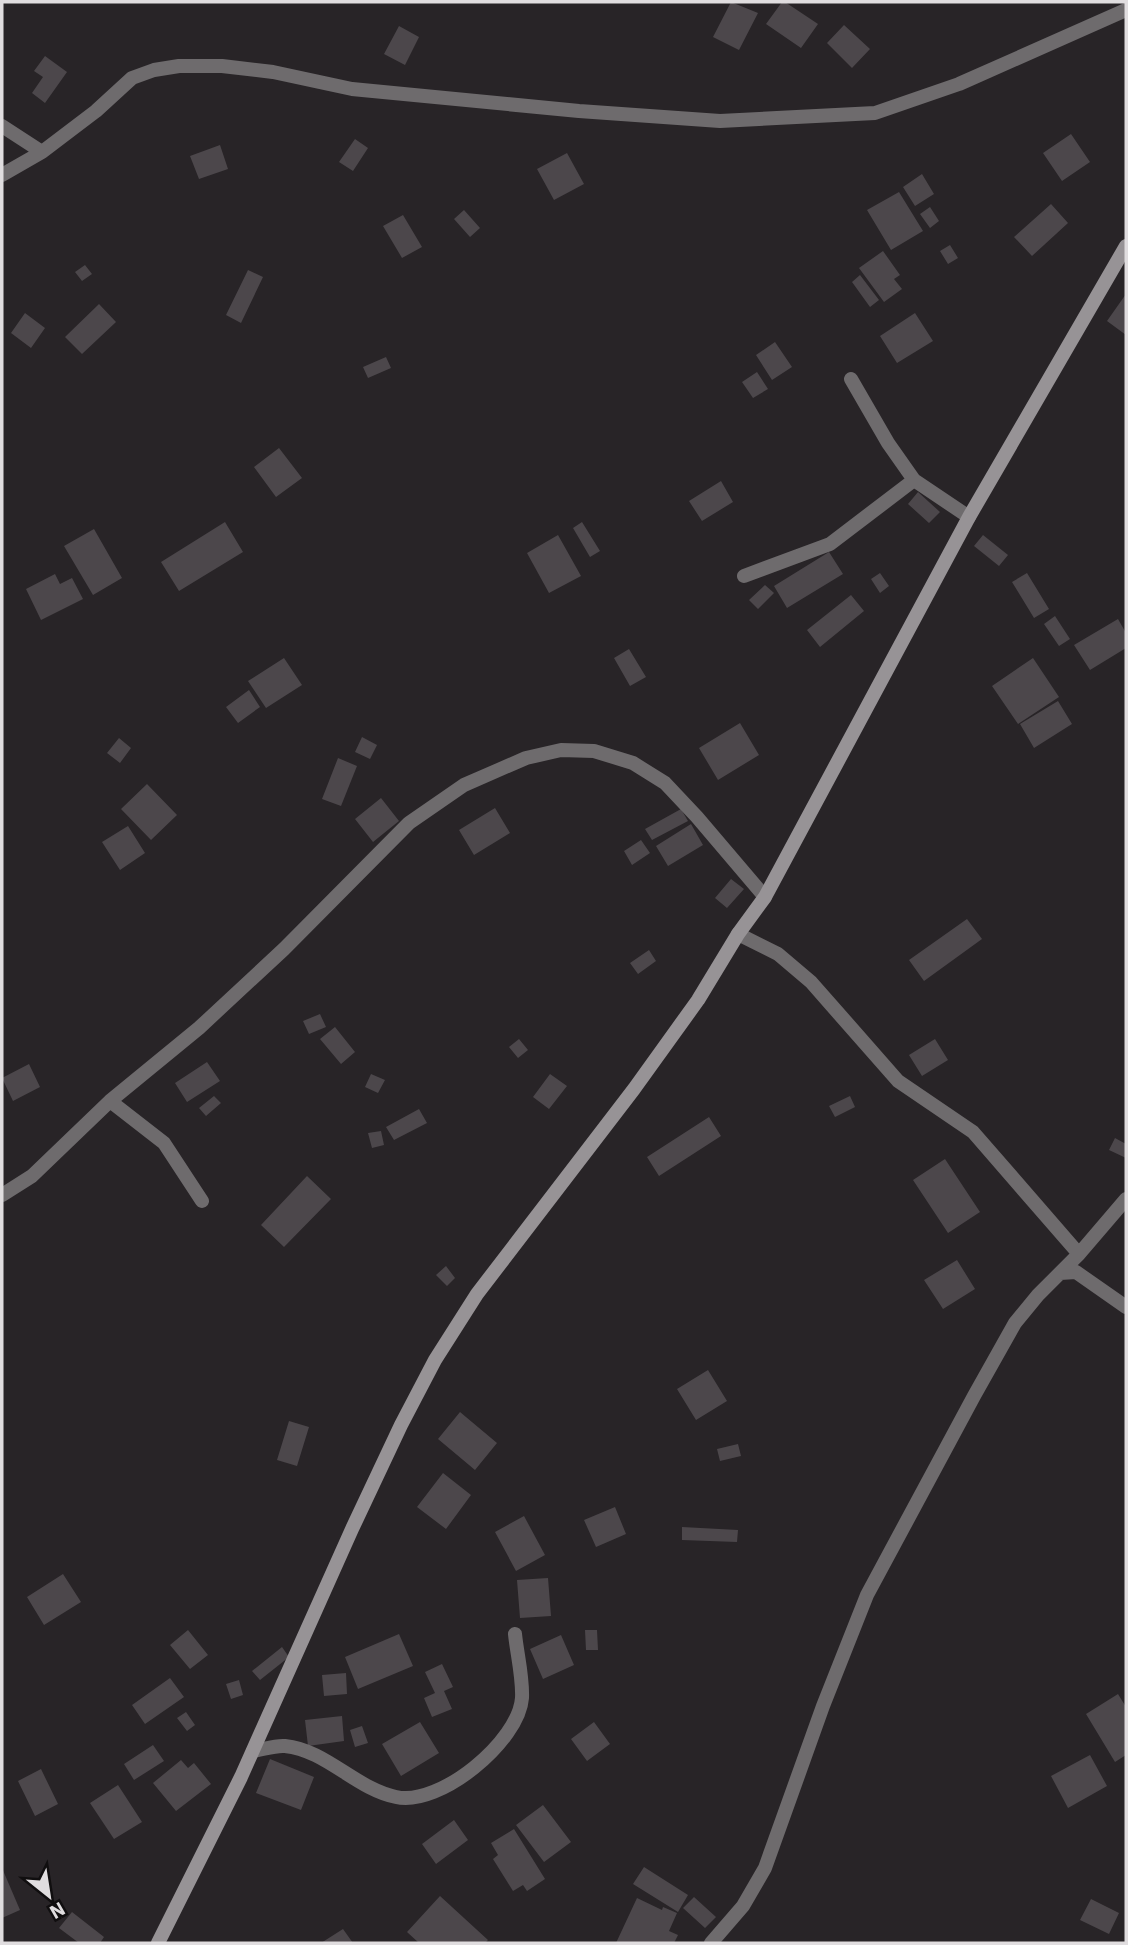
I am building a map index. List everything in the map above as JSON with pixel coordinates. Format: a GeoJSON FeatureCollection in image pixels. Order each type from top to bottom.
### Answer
{"type":"FeatureCollection","features":[{"type":"Feature","properties":{"kind":"main road"},"geometry":{"type":"LineString","coordinates":[[158,1943],[253,1751],[352,1529],[435,1360],[477,1294],[634,1089],[698,1000],[738,934],[765,897],[969,517],[1126,246]]}},
{"type":"Feature","properties":{"kind":"street"},"geometry":{"type":"LineString","coordinates":[[2,174],[42,152],[96,111],[132,78],[154,70],[179,66],[222,66],[273,72],[352,89],[579,111],[720,121],[875,113],[959,84],[1126,10]]}},
{"type":"Feature","properties":{"kind":"street"},"geometry":{"type":"LineString","coordinates":[[2,126],[42,152]]}},
{"type":"Feature","properties":{"kind":"street"},"geometry":{"type":"LineString","coordinates":[[851,379],[888,443],[914,480],[969,517]]}},
{"type":"Feature","properties":{"kind":"street"},"geometry":{"type":"LineString","coordinates":[[744,576],[830,544],[914,480]]}},
{"type":"Feature","properties":{"kind":"street"},"geometry":{"type":"LineString","coordinates":[[2,1195],[32,1176],[110,1101],[199,1028],[284,949],[409,823],[464,785],[526,758],[561,750],[594,751],[633,763],[665,783],[765,897]]}},
{"type":"Feature","properties":{"kind":"street"},"geometry":{"type":"LineString","coordinates":[[738,934],[778,954],[811,982],[898,1082],[973,1132],[1079,1254]]}},
{"type":"Feature","properties":{"kind":"street"},"geometry":{"type":"LineString","coordinates":[[110,1101],[164,1143],[202,1201]]}},
{"type":"Feature","properties":{"kind":"street"},"geometry":{"type":"LineString","coordinates":[[711,1943],[743,1906],[765,1868],[823,1706],[867,1595],[1015,1323],[1126,1199]]}},
{"type":"Feature","properties":{"kind":"street"},"geometry":{"type":"LineString","coordinates":[[1060,1273],[1076,1272],[1126,1307]]}},
{"type":"Feature","properties":{"kind":"street"},"geometry":{"type":"LineString","coordinates":[[253,1751],[284,1746],[316,1757],[377,1793],[401,1798],[425,1795],[449,1784],[477,1764],[502,1742],[516,1722],[522,1698],[514,1633]]}},
{"type":"Feature","properties":{"kind":"building"},"geometry":{"type":"Polygon","coordinates":[[[731,2],[758,13],[739,50],[713,37],[731,2]]]}},
{"type":"Feature","properties":{"kind":"building"},"geometry":{"type":"Polygon","coordinates":[[[782,2],[818,24],[801,48],[766,24],[782,2]]]}},
{"type":"Feature","properties":{"kind":"building"},"geometry":{"type":"Polygon","coordinates":[[[844,25],[870,49],[852,68],[827,43],[844,25]]]}},
{"type":"Feature","properties":{"kind":"building"},"geometry":{"type":"Polygon","coordinates":[[[399,26],[419,37],[405,65],[384,54],[399,26]]]}},
{"type":"Feature","properties":{"kind":"building"},"geometry":{"type":"Polygon","coordinates":[[[45,56],[67,72],[45,103],[32,93],[43,77],[34,71],[45,56]]]}},
{"type":"Feature","properties":{"kind":"building"},"geometry":{"type":"Polygon","coordinates":[[[1071,134],[1090,162],[1062,181],[1043,153],[1071,134]]]}},
{"type":"Feature","properties":{"kind":"building"},"geometry":{"type":"Polygon","coordinates":[[[355,139],[368,148],[353,171],[339,162],[355,139]]]}},
{"type":"Feature","properties":{"kind":"building"},"geometry":{"type":"Polygon","coordinates":[[[220,145],[228,169],[199,179],[190,156],[220,145]]]}},
{"type":"Feature","properties":{"kind":"building"},"geometry":{"type":"Polygon","coordinates":[[[567,153],[584,184],[554,200],[537,169],[567,153]]]}},
{"type":"Feature","properties":{"kind":"building"},"geometry":{"type":"Polygon","coordinates":[[[922,174],[934,194],[915,206],[903,187],[922,174]]]}},
{"type":"Feature","properties":{"kind":"building"},"geometry":{"type":"Polygon","coordinates":[[[899,192],[923,231],[891,250],[867,210],[899,192]]]}},
{"type":"Feature","properties":{"kind":"building"},"geometry":{"type":"Polygon","coordinates":[[[1051,204],[1068,223],[1032,256],[1014,237],[1051,204]]]}},
{"type":"Feature","properties":{"kind":"building"},"geometry":{"type":"Polygon","coordinates":[[[930,207],[939,221],[930,228],[920,214],[930,207]]]}},
{"type":"Feature","properties":{"kind":"building"},"geometry":{"type":"Polygon","coordinates":[[[464,210],[480,228],[470,237],[454,219],[464,210]]]}},
{"type":"Feature","properties":{"kind":"building"},"geometry":{"type":"Polygon","coordinates":[[[403,215],[422,247],[402,258],[383,226],[403,215]]]}},
{"type":"Feature","properties":{"kind":"building"},"geometry":{"type":"Polygon","coordinates":[[[950,245],[958,258],[948,264],[940,251],[950,245]]]}},
{"type":"Feature","properties":{"kind":"building"},"geometry":{"type":"Polygon","coordinates":[[[883,251],[900,275],[894,279],[902,289],[884,302],[859,268],[883,251]]]}},
{"type":"Feature","properties":{"kind":"building"},"geometry":{"type":"Polygon","coordinates":[[[85,265],[92,274],[82,281],[75,272],[85,265]]]}},
{"type":"Feature","properties":{"kind":"building"},"geometry":{"type":"Polygon","coordinates":[[[248,270],[263,277],[241,323],[226,315],[248,270]]]}},
{"type":"Feature","properties":{"kind":"building"},"geometry":{"type":"Polygon","coordinates":[[[860,275],[879,300],[870,307],[852,282],[860,275]]]}},
{"type":"Feature","properties":{"kind":"building"},"geometry":{"type":"Polygon","coordinates":[[[1126,294],[1126,335],[1107,321],[1126,294]]]}},
{"type":"Feature","properties":{"kind":"building"},"geometry":{"type":"Polygon","coordinates":[[[99,304],[116,322],[82,354],[65,337],[99,304]]]}},
{"type":"Feature","properties":{"kind":"building"},"geometry":{"type":"Polygon","coordinates":[[[25,313],[45,328],[31,348],[11,333],[25,313]]]}},
{"type":"Feature","properties":{"kind":"building"},"geometry":{"type":"Polygon","coordinates":[[[915,313],[933,341],[897,363],[880,336],[915,313]]]}},
{"type":"Feature","properties":{"kind":"building"},"geometry":{"type":"Polygon","coordinates":[[[775,342],[792,367],[772,380],[756,355],[775,342]]]}},
{"type":"Feature","properties":{"kind":"building"},"geometry":{"type":"Polygon","coordinates":[[[386,357],[391,368],[368,378],[363,367],[386,357]]]}},
{"type":"Feature","properties":{"kind":"building"},"geometry":{"type":"Polygon","coordinates":[[[757,372],[768,389],[753,398],[742,382],[757,372]]]}},
{"type":"Feature","properties":{"kind":"building"},"geometry":{"type":"Polygon","coordinates":[[[279,448],[302,478],[276,497],[254,467],[279,448]]]}},
{"type":"Feature","properties":{"kind":"building"},"geometry":{"type":"Polygon","coordinates":[[[721,481],[733,502],[702,521],[689,501],[721,481]]]}},
{"type":"Feature","properties":{"kind":"building"},"geometry":{"type":"Polygon","coordinates":[[[918,492],[940,512],[929,523],[908,504],[918,492]]]}},
{"type":"Feature","properties":{"kind":"building"},"geometry":{"type":"Polygon","coordinates":[[[225,522],[243,552],[179,591],[161,562],[225,522]]]}},
{"type":"Feature","properties":{"kind":"building"},"geometry":{"type":"Polygon","coordinates":[[[582,522],[600,551],[590,557],[573,528],[582,522]]]}},
{"type":"Feature","properties":{"kind":"building"},"geometry":{"type":"Polygon","coordinates":[[[94,529],[122,578],[93,595],[64,546],[94,529]]]}},
{"type":"Feature","properties":{"kind":"building"},"geometry":{"type":"Polygon","coordinates":[[[558,535],[581,576],[549,593],[527,553],[558,535]]]}},
{"type":"Feature","properties":{"kind":"building"},"geometry":{"type":"Polygon","coordinates":[[[983,535],[1008,555],[999,566],[974,546],[983,535]]]}},
{"type":"Feature","properties":{"kind":"building"},"geometry":{"type":"Polygon","coordinates":[[[829,552],[843,574],[787,608],[774,586],[829,552]]]}},
{"type":"Feature","properties":{"kind":"building"},"geometry":{"type":"Polygon","coordinates":[[[880,573],[889,586],[880,593],[871,579],[880,573]]]}},
{"type":"Feature","properties":{"kind":"building"},"geometry":{"type":"Polygon","coordinates":[[[1027,573],[1049,609],[1034,618],[1012,582],[1027,573]]]}},
{"type":"Feature","properties":{"kind":"building"},"geometry":{"type":"Polygon","coordinates":[[[55,574],[60,584],[72,578],[83,599],[41,620],[26,589],[55,574]]]}},
{"type":"Feature","properties":{"kind":"building"},"geometry":{"type":"Polygon","coordinates":[[[765,585],[774,593],[758,609],[749,600],[765,585]]]}},
{"type":"Feature","properties":{"kind":"building"},"geometry":{"type":"Polygon","coordinates":[[[851,595],[864,611],[820,647],[807,630],[851,595]]]}},
{"type":"Feature","properties":{"kind":"building"},"geometry":{"type":"Polygon","coordinates":[[[1055,616],[1070,639],[1059,646],[1044,624],[1055,616]]]}},
{"type":"Feature","properties":{"kind":"building"},"geometry":{"type":"Polygon","coordinates":[[[1118,619],[1126,633],[1126,648],[1090,670],[1074,645],[1118,619]]]}},
{"type":"Feature","properties":{"kind":"building"},"geometry":{"type":"Polygon","coordinates":[[[629,649],[646,677],[630,686],[614,658],[629,649]]]}},
{"type":"Feature","properties":{"kind":"building"},"geometry":{"type":"Polygon","coordinates":[[[284,658],[302,685],[266,708],[248,681],[284,658]]]}},
{"type":"Feature","properties":{"kind":"building"},"geometry":{"type":"Polygon","coordinates":[[[1033,658],[1059,697],[1018,724],[992,686],[1033,658]]]}},
{"type":"Feature","properties":{"kind":"building"},"geometry":{"type":"Polygon","coordinates":[[[249,690],[260,707],[238,723],[226,707],[249,690]]]}},
{"type":"Feature","properties":{"kind":"building"},"geometry":{"type":"Polygon","coordinates":[[[1058,701],[1072,724],[1034,748],[1020,724],[1058,701]]]}},
{"type":"Feature","properties":{"kind":"building"},"geometry":{"type":"Polygon","coordinates":[[[740,723],[759,755],[718,780],[699,748],[740,723]]]}},
{"type":"Feature","properties":{"kind":"building"},"geometry":{"type":"Polygon","coordinates":[[[362,737],[377,745],[370,759],[355,752],[362,737]]]}},
{"type":"Feature","properties":{"kind":"building"},"geometry":{"type":"Polygon","coordinates":[[[119,738],[131,748],[120,763],[107,753],[119,738]]]}},
{"type":"Feature","properties":{"kind":"building"},"geometry":{"type":"Polygon","coordinates":[[[338,758],[357,766],[341,806],[322,799],[338,758]]]}},
{"type":"Feature","properties":{"kind":"building"},"geometry":{"type":"Polygon","coordinates":[[[147,784],[177,815],[151,840],[121,809],[147,784]]]}},
{"type":"Feature","properties":{"kind":"building"},"geometry":{"type":"Polygon","coordinates":[[[381,798],[399,821],[373,842],[355,819],[381,798]]]}},
{"type":"Feature","properties":{"kind":"building"},"geometry":{"type":"Polygon","coordinates":[[[495,808],[510,833],[474,855],[459,830],[495,808]]]}},
{"type":"Feature","properties":{"kind":"building"},"geometry":{"type":"Polygon","coordinates":[[[681,809],[688,821],[652,840],[645,829],[681,809]]]}},
{"type":"Feature","properties":{"kind":"building"},"geometry":{"type":"Polygon","coordinates":[[[691,824],[703,845],[668,866],[656,846],[691,824]]]}},
{"type":"Feature","properties":{"kind":"building"},"geometry":{"type":"Polygon","coordinates":[[[128,826],[145,853],[120,870],[102,842],[128,826]]]}},
{"type":"Feature","properties":{"kind":"building"},"geometry":{"type":"Polygon","coordinates":[[[641,840],[650,853],[632,865],[624,851],[641,840]]]}},
{"type":"Feature","properties":{"kind":"building"},"geometry":{"type":"Polygon","coordinates":[[[731,879],[744,889],[727,908],[715,898],[731,879]]]}},
{"type":"Feature","properties":{"kind":"building"},"geometry":{"type":"Polygon","coordinates":[[[967,919],[982,939],[924,981],[909,960],[967,919]]]}},
{"type":"Feature","properties":{"kind":"building"},"geometry":{"type":"Polygon","coordinates":[[[649,950],[656,961],[638,974],[630,963],[649,950]]]}},
{"type":"Feature","properties":{"kind":"building"},"geometry":{"type":"Polygon","coordinates":[[[320,1014],[326,1027],[309,1034],[303,1021],[320,1014]]]}},
{"type":"Feature","properties":{"kind":"building"},"geometry":{"type":"Polygon","coordinates":[[[335,1027],[355,1052],[341,1064],[320,1039],[335,1027]]]}},
{"type":"Feature","properties":{"kind":"building"},"geometry":{"type":"Polygon","coordinates":[[[519,1039],[528,1050],[518,1058],[509,1047],[519,1039]]]}},
{"type":"Feature","properties":{"kind":"building"},"geometry":{"type":"Polygon","coordinates":[[[935,1039],[948,1060],[922,1076],[909,1055],[935,1039]]]}},
{"type":"Feature","properties":{"kind":"building"},"geometry":{"type":"Polygon","coordinates":[[[207,1062],[220,1081],[187,1102],[175,1083],[207,1062]]]}},
{"type":"Feature","properties":{"kind":"building"},"geometry":{"type":"Polygon","coordinates":[[[29,1064],[40,1087],[13,1101],[2,1078],[29,1064]]]}},
{"type":"Feature","properties":{"kind":"building"},"geometry":{"type":"Polygon","coordinates":[[[371,1074],[385,1080],[378,1093],[365,1087],[371,1074]]]}},
{"type":"Feature","properties":{"kind":"building"},"geometry":{"type":"Polygon","coordinates":[[[550,1074],[567,1086],[549,1109],[533,1097],[550,1074]]]}},
{"type":"Feature","properties":{"kind":"building"},"geometry":{"type":"Polygon","coordinates":[[[214,1096],[221,1103],[206,1116],[199,1108],[214,1096]]]}},
{"type":"Feature","properties":{"kind":"building"},"geometry":{"type":"Polygon","coordinates":[[[850,1096],[855,1107],[835,1117],[829,1106],[850,1096]]]}},
{"type":"Feature","properties":{"kind":"building"},"geometry":{"type":"Polygon","coordinates":[[[419,1109],[427,1123],[394,1140],[386,1127],[419,1109]]]}},
{"type":"Feature","properties":{"kind":"building"},"geometry":{"type":"Polygon","coordinates":[[[709,1117],[721,1136],[659,1176],[647,1157],[709,1117]]]}},
{"type":"Feature","properties":{"kind":"building"},"geometry":{"type":"Polygon","coordinates":[[[381,1131],[384,1145],[372,1148],[368,1133],[381,1131]]]}},
{"type":"Feature","properties":{"kind":"building"},"geometry":{"type":"Polygon","coordinates":[[[1115,1138],[1126,1144],[1126,1158],[1109,1150],[1115,1138]]]}},
{"type":"Feature","properties":{"kind":"building"},"geometry":{"type":"Polygon","coordinates":[[[945,1159],[980,1212],[948,1233],[913,1180],[945,1159]]]}},
{"type":"Feature","properties":{"kind":"building"},"geometry":{"type":"Polygon","coordinates":[[[307,1176],[331,1199],[284,1247],[261,1225],[307,1176]]]}},
{"type":"Feature","properties":{"kind":"building"},"geometry":{"type":"Polygon","coordinates":[[[957,1260],[975,1289],[943,1309],[924,1280],[957,1260]]]}},
{"type":"Feature","properties":{"kind":"building"},"geometry":{"type":"Polygon","coordinates":[[[446,1266],[455,1278],[447,1286],[436,1275],[446,1266]]]}},
{"type":"Feature","properties":{"kind":"building"},"geometry":{"type":"Polygon","coordinates":[[[708,1370],[727,1401],[696,1420],[677,1389],[708,1370]]]}},
{"type":"Feature","properties":{"kind":"building"},"geometry":{"type":"Polygon","coordinates":[[[460,1412],[497,1443],[475,1470],[438,1439],[460,1412]]]}},
{"type":"Feature","properties":{"kind":"building"},"geometry":{"type":"Polygon","coordinates":[[[289,1421],[309,1427],[297,1466],[277,1460],[289,1421]]]}},
{"type":"Feature","properties":{"kind":"building"},"geometry":{"type":"Polygon","coordinates":[[[738,1444],[741,1456],[720,1461],[717,1449],[738,1444]]]}},
{"type":"Feature","properties":{"kind":"building"},"geometry":{"type":"Polygon","coordinates":[[[443,1473],[471,1495],[446,1529],[417,1507],[443,1473]]]}},
{"type":"Feature","properties":{"kind":"building"},"geometry":{"type":"Polygon","coordinates":[[[615,1507],[626,1534],[596,1547],[584,1520],[615,1507]]]}},
{"type":"Feature","properties":{"kind":"building"},"geometry":{"type":"Polygon","coordinates":[[[524,1516],[545,1555],[516,1571],[495,1532],[524,1516]]]}},
{"type":"Feature","properties":{"kind":"building"},"geometry":{"type":"Polygon","coordinates":[[[682,1527],[738,1530],[737,1542],[682,1540],[682,1527]]]}},
{"type":"Feature","properties":{"kind":"building"},"geometry":{"type":"Polygon","coordinates":[[[63,1574],[81,1602],[44,1625],[27,1597],[63,1574]]]}},
{"type":"Feature","properties":{"kind":"building"},"geometry":{"type":"Polygon","coordinates":[[[548,1578],[551,1616],[520,1618],[517,1580],[548,1578]]]}},
{"type":"Feature","properties":{"kind":"building"},"geometry":{"type":"Polygon","coordinates":[[[188,1630],[208,1655],[190,1669],[170,1645],[188,1630]]]}},
{"type":"Feature","properties":{"kind":"building"},"geometry":{"type":"Polygon","coordinates":[[[585,1630],[597,1630],[598,1650],[586,1650],[585,1630]]]}},
{"type":"Feature","properties":{"kind":"building"},"geometry":{"type":"Polygon","coordinates":[[[399,1634],[413,1666],[358,1689],[345,1657],[399,1634]]]}},
{"type":"Feature","properties":{"kind":"building"},"geometry":{"type":"Polygon","coordinates":[[[561,1635],[574,1665],[543,1679],[530,1649],[561,1635]]]}},
{"type":"Feature","properties":{"kind":"building"},"geometry":{"type":"Polygon","coordinates":[[[282,1647],[289,1657],[260,1680],[252,1671],[282,1647]]]}},
{"type":"Feature","properties":{"kind":"building"},"geometry":{"type":"Polygon","coordinates":[[[442,1664],[453,1687],[444,1691],[452,1709],[432,1717],[424,1698],[435,1693],[425,1672],[442,1664]]]}},
{"type":"Feature","properties":{"kind":"building"},"geometry":{"type":"Polygon","coordinates":[[[346,1673],[347,1694],[324,1696],[322,1675],[346,1673]]]}},
{"type":"Feature","properties":{"kind":"building"},"geometry":{"type":"Polygon","coordinates":[[[170,1678],[184,1697],[145,1724],[132,1705],[170,1678]]]}},
{"type":"Feature","properties":{"kind":"building"},"geometry":{"type":"Polygon","coordinates":[[[239,1680],[243,1695],[231,1699],[226,1684],[239,1680]]]}},
{"type":"Feature","properties":{"kind":"building"},"geometry":{"type":"Polygon","coordinates":[[[1118,1694],[1126,1707],[1126,1755],[1115,1762],[1086,1714],[1118,1694]]]}},
{"type":"Feature","properties":{"kind":"building"},"geometry":{"type":"Polygon","coordinates":[[[186,1712],[195,1725],[187,1731],[177,1718],[186,1712]]]}},
{"type":"Feature","properties":{"kind":"building"},"geometry":{"type":"Polygon","coordinates":[[[342,1716],[344,1741],[308,1746],[305,1720],[342,1716]]]}},
{"type":"Feature","properties":{"kind":"building"},"geometry":{"type":"Polygon","coordinates":[[[420,1722],[439,1753],[401,1776],[382,1744],[420,1722]]]}},
{"type":"Feature","properties":{"kind":"building"},"geometry":{"type":"Polygon","coordinates":[[[594,1722],[610,1744],[587,1761],[571,1739],[594,1722]]]}},
{"type":"Feature","properties":{"kind":"building"},"geometry":{"type":"Polygon","coordinates":[[[362,1726],[368,1743],[355,1747],[350,1730],[362,1726]]]}},
{"type":"Feature","properties":{"kind":"building"},"geometry":{"type":"Polygon","coordinates":[[[153,1745],[164,1761],[134,1780],[124,1764],[153,1745]]]}},
{"type":"Feature","properties":{"kind":"building"},"geometry":{"type":"Polygon","coordinates":[[[1090,1755],[1107,1786],[1068,1808],[1051,1776],[1090,1755]]]}},
{"type":"Feature","properties":{"kind":"building"},"geometry":{"type":"Polygon","coordinates":[[[270,1759],[314,1777],[301,1810],[256,1793],[270,1759]]]}},
{"type":"Feature","properties":{"kind":"building"},"geometry":{"type":"Polygon","coordinates":[[[181,1760],[188,1768],[194,1763],[211,1784],[176,1811],[153,1783],[181,1760]]]}},
{"type":"Feature","properties":{"kind":"building"},"geometry":{"type":"Polygon","coordinates":[[[41,1769],[58,1804],[35,1816],[18,1781],[41,1769]]]}},
{"type":"Feature","properties":{"kind":"building"},"geometry":{"type":"Polygon","coordinates":[[[118,1785],[142,1822],[114,1839],[90,1803],[118,1785]]]}},
{"type":"Feature","properties":{"kind":"building"},"geometry":{"type":"Polygon","coordinates":[[[543,1805],[571,1842],[544,1862],[516,1825],[543,1805]]]}},
{"type":"Feature","properties":{"kind":"building"},"geometry":{"type":"Polygon","coordinates":[[[454,1820],[468,1840],[436,1864],[422,1844],[454,1820]]]}},
{"type":"Feature","properties":{"kind":"building"},"geometry":{"type":"Polygon","coordinates":[[[514,1829],[545,1879],[527,1891],[523,1885],[513,1891],[493,1859],[498,1855],[491,1843],[514,1829]]]}},
{"type":"Feature","properties":{"kind":"building"},"geometry":{"type":"Polygon","coordinates":[[[644,1867],[688,1895],[678,1912],[633,1884],[644,1867]]]}},
{"type":"Feature","properties":{"kind":"building"},"geometry":{"type":"Polygon","coordinates":[[[2,1868],[20,1910],[2,1918],[2,1868]]]}},
{"type":"Feature","properties":{"kind":"building"},"geometry":{"type":"Polygon","coordinates":[[[440,1896],[488,1940],[485,1943],[419,1943],[407,1932],[440,1896]]]}},
{"type":"Feature","properties":{"kind":"building"},"geometry":{"type":"Polygon","coordinates":[[[694,1897],[716,1917],[705,1928],[683,1908],[694,1897]]]}},
{"type":"Feature","properties":{"kind":"building"},"geometry":{"type":"Polygon","coordinates":[[[637,1898],[662,1910],[663,1907],[677,1913],[669,1931],[678,1935],[674,1943],[616,1943],[637,1898]]]}},
{"type":"Feature","properties":{"kind":"building"},"geometry":{"type":"Polygon","coordinates":[[[1091,1899],[1119,1913],[1109,1934],[1080,1920],[1091,1899]]]}},
{"type":"Feature","properties":{"kind":"building"},"geometry":{"type":"Polygon","coordinates":[[[72,1912],[104,1937],[100,1943],[79,1943],[59,1928],[72,1912]]]}},
{"type":"Feature","properties":{"kind":"building"},"geometry":{"type":"Polygon","coordinates":[[[343,1929],[353,1943],[321,1943],[343,1929]]]}}]}
